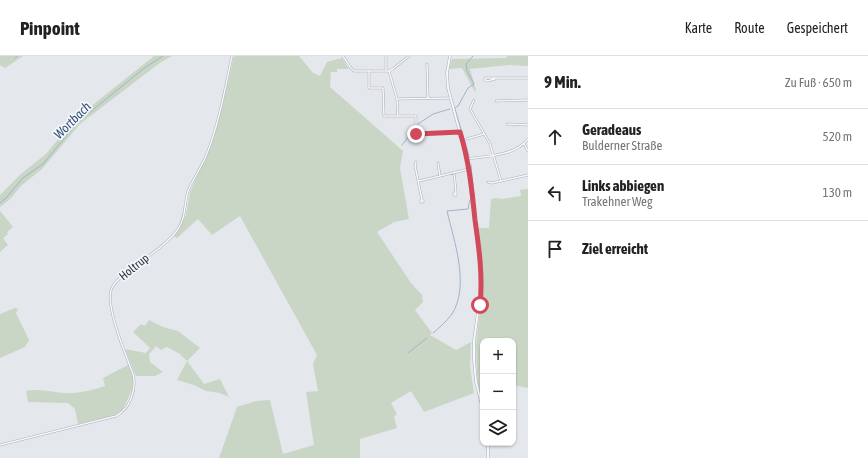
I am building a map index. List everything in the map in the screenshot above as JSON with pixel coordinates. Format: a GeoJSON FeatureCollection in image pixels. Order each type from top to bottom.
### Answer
{"type":"FeatureCollection","features":[{"type":"Feature","properties":{"kind":"street","name":"Holtrup"},"geometry":{"type":"LineString","coordinates":[[0,445],[116,416],[126,407],[134,390],[135,381],[134,374],[116,330],[110,298],[111,292],[118,279],[167,240],[179,228],[184,215],[188,191],[206,156],[210,144],[222,103],[232,56]]}},
{"type":"Feature","properties":{"kind":"street"},"geometry":{"type":"LineString","coordinates":[[343,56],[352,70],[369,71],[388,71],[409,56]]}},
{"type":"Feature","properties":{"kind":"street"},"geometry":{"type":"LineString","coordinates":[[386,56],[388,71],[397,99],[398,116]]}},
{"type":"Feature","properties":{"kind":"street"},"geometry":{"type":"LineString","coordinates":[[450,56],[447,73],[450,98],[469,169],[482,281],[474,341],[474,367],[480,398]]}},
{"type":"Feature","properties":{"kind":"street"},"geometry":{"type":"LineString","coordinates":[[427,64],[428,99]]}},
{"type":"Feature","properties":{"kind":"street"},"geometry":{"type":"LineString","coordinates":[[369,71],[369,88],[383,88],[384,116],[416,116],[416,134],[460,132]]}},
{"type":"Feature","properties":{"kind":"street"},"geometry":{"type":"LineString","coordinates":[[495,79],[528,78]]}},
{"type":"Feature","properties":{"kind":"street"},"geometry":{"type":"LineString","coordinates":[[397,99],[450,98]]}},
{"type":"Feature","properties":{"kind":"street"},"geometry":{"type":"LineString","coordinates":[[474,100],[470,109],[490,144],[501,181]]}},
{"type":"Feature","properties":{"kind":"street"},"geometry":{"type":"LineString","coordinates":[[496,101],[528,100]]}},
{"type":"Feature","properties":{"kind":"street"},"geometry":{"type":"LineString","coordinates":[[507,124],[528,125]]}},
{"type":"Feature","properties":{"kind":"street"},"geometry":{"type":"LineString","coordinates":[[467,138],[484,134]]}},
{"type":"Feature","properties":{"kind":"street"},"geometry":{"type":"LineString","coordinates":[[467,159],[511,151],[524,144],[528,139]]}},
{"type":"Feature","properties":{"kind":"street"},"geometry":{"type":"LineString","coordinates":[[524,144],[528,151]]}},
{"type":"Feature","properties":{"kind":"street"},"geometry":{"type":"LineString","coordinates":[[416,162],[415,166],[422,200]]}},
{"type":"Feature","properties":{"kind":"street"},"geometry":{"type":"LineString","coordinates":[[438,162],[440,176]]}},
{"type":"Feature","properties":{"kind":"street"},"geometry":{"type":"LineString","coordinates":[[418,181],[469,169]]}},
{"type":"Feature","properties":{"kind":"street"},"geometry":{"type":"LineString","coordinates":[[454,172],[456,193]]}},
{"type":"Feature","properties":{"kind":"street"},"geometry":{"type":"LineString","coordinates":[[488,182],[501,181],[528,175]]}},
{"type":"Feature","properties":{"kind":"street"},"geometry":{"type":"LineString","coordinates":[[488,446],[488,458]]}},
{"type":"Feature","properties":{"kind":"green space"},"geometry":{"type":"Polygon","coordinates":[[[0,56],[23,56],[5,68],[0,65],[0,56]]]}},
{"type":"Feature","properties":{"kind":"green space"},"geometry":{"type":"Polygon","coordinates":[[[154,56],[172,56],[161,62],[80,124],[42,169],[22,185],[9,200],[0,207],[0,195],[21,174],[46,154],[75,119],[154,56]]]}},
{"type":"Feature","properties":{"kind":"green space"},"geometry":{"type":"Polygon","coordinates":[[[234,56],[299,56],[313,73],[320,76],[327,62],[342,58],[349,69],[337,69],[337,72],[331,72],[330,87],[403,151],[400,168],[409,219],[394,222],[377,232],[411,283],[422,295],[423,302],[415,310],[432,333],[430,335],[456,350],[471,342],[470,366],[474,393],[424,412],[411,391],[391,403],[397,414],[394,417],[397,428],[360,439],[360,458],[219,458],[237,407],[256,401],[270,400],[283,454],[314,445],[306,392],[318,391],[313,364],[317,355],[240,216],[212,235],[198,219],[177,238],[174,236],[186,215],[190,192],[211,144],[223,103],[234,56]]]}},
{"type":"Feature","properties":{"kind":"green space"},"geometry":{"type":"Polygon","coordinates":[[[507,56],[528,56],[528,66],[509,65],[470,69],[476,90],[475,92],[462,68],[449,69],[452,59],[506,58],[507,56]]]}},
{"type":"Feature","properties":{"kind":"green space"},"geometry":{"type":"Polygon","coordinates":[[[528,189],[528,388],[516,386],[516,338],[480,338],[479,391],[476,346],[483,281],[478,228],[489,228],[491,199],[521,196],[520,190],[528,189]]]}},
{"type":"Feature","properties":{"kind":"green space"},"geometry":{"type":"Polygon","coordinates":[[[0,211],[13,227],[3,238],[8,245],[0,252],[0,211]]]}},
{"type":"Feature","properties":{"kind":"green space"},"geometry":{"type":"Polygon","coordinates":[[[15,308],[18,309],[16,313],[29,340],[25,347],[0,358],[0,314],[15,308]]]}},
{"type":"Feature","properties":{"kind":"green space"},"geometry":{"type":"Polygon","coordinates":[[[149,320],[163,327],[178,331],[200,348],[187,361],[180,354],[167,347],[161,350],[156,346],[149,354],[150,362],[163,372],[155,376],[137,376],[125,349],[146,353],[150,348],[133,332],[141,324],[145,326],[149,320]]]}},
{"type":"Feature","properties":{"kind":"green space"},"geometry":{"type":"Polygon","coordinates":[[[187,361],[204,384],[220,379],[229,397],[220,393],[206,391],[194,385],[177,380],[187,361]]]}},
{"type":"Feature","properties":{"kind":"green space"},"geometry":{"type":"Polygon","coordinates":[[[128,365],[133,377],[132,390],[123,409],[116,415],[78,424],[75,409],[68,403],[28,402],[26,391],[40,390],[75,393],[105,386],[103,378],[128,365]]]}},
{"type":"Feature","properties":{"kind":"waterway","name":"Wortbach"},"geometry":{"type":"LineString","coordinates":[[0,203],[23,178],[43,164],[78,122],[143,69],[163,56]]}},
{"type":"Feature","properties":{"kind":"waterway"},"geometry":{"type":"LineString","coordinates":[[455,108],[458,106],[468,88],[474,84],[467,71],[466,64],[473,56]]}},
{"type":"Feature","properties":{"kind":"waterway"},"geometry":{"type":"LineString","coordinates":[[418,124],[433,114],[450,109]]}},
{"type":"Feature","properties":{"kind":"waterway"},"geometry":{"type":"LineString","coordinates":[[455,109],[469,156]]}},
{"type":"Feature","properties":{"kind":"waterway"},"geometry":{"type":"LineString","coordinates":[[402,145],[415,128]]}},
{"type":"Feature","properties":{"kind":"waterway"},"geometry":{"type":"LineString","coordinates":[[471,165],[474,197]]}},
{"type":"Feature","properties":{"kind":"waterway"},"geometry":{"type":"LineString","coordinates":[[433,333],[452,314],[460,290],[459,263],[447,211],[468,209],[470,200]]}},
{"type":"Feature","properties":{"kind":"waterway"},"geometry":{"type":"LineString","coordinates":[[408,353],[427,338]]}},
{"type":"Feature","properties":{"kind":"route"},"geometry":{"type":"LineString","coordinates":[[416,134],[460,132],[466,151],[469,169],[481,269],[482,281],[480,305]]}}]}
